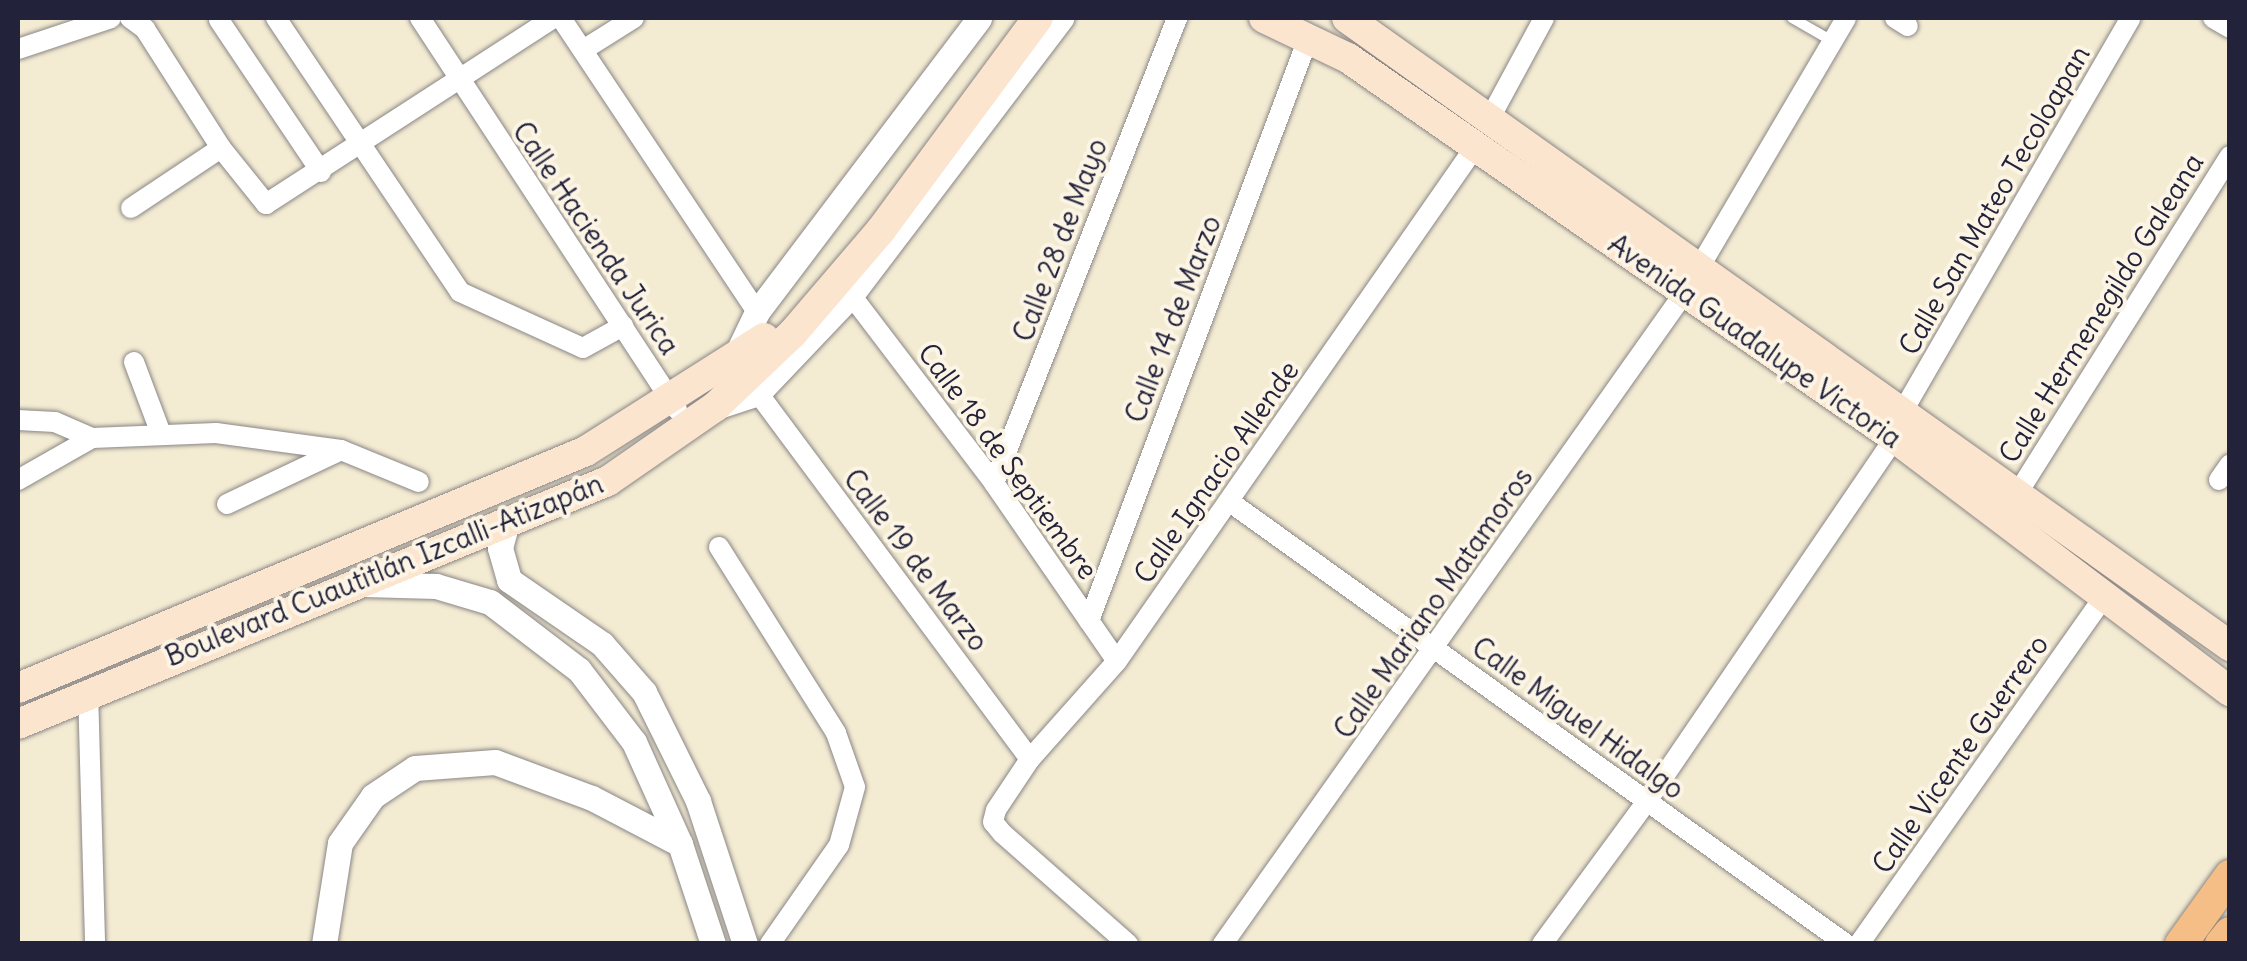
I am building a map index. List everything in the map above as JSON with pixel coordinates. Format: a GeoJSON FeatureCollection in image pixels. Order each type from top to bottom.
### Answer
{"type":"FeatureCollection","features":[{"type":"Feature","properties":{"kind":"main road","name":"Boulevard Cuautitlán Izcalli-Atizapán"},"geometry":{"type":"LineString","coordinates":[[18,724],[88,690],[608,482],[716,407],[777,323],[869,222],[1020,18]]}},
{"type":"Feature","properties":{"kind":"main road","name":"Boulevard Cuautitlán Izcalli-Atizapán"},"geometry":{"type":"LineString","coordinates":[[18,688],[586,451],[732,362],[881,230],[1038,18]]}},
{"type":"Feature","properties":{"kind":"main road","name":"Avenida Guadalupe Victoria"},"geometry":{"type":"LineString","coordinates":[[1264,18],[1309,36],[1475,147],[1692,280],[1899,423],[2105,595],[2230,691]]}},
{"type":"Feature","properties":{"kind":"main road","name":"Avenida Guadalupe Victoria"},"geometry":{"type":"LineString","coordinates":[[1354,19],[1490,118],[1692,280]]}},
{"type":"Feature","properties":{"kind":"main road","name":"Avenida Guadalupe Victoria"},"geometry":{"type":"LineString","coordinates":[[1899,423],[2019,490],[2230,646]]}},
{"type":"Feature","properties":{"kind":"main road"},"geometry":{"type":"LineString","coordinates":[[2181,944],[2230,876]]}},
{"type":"Feature","properties":{"kind":"main road"},"geometry":{"type":"LineString","coordinates":[[2222,944],[2230,933]]}},
{"type":"Feature","properties":{"kind":"street"},"geometry":{"type":"LineString","coordinates":[[18,49],[111,18]]}},
{"type":"Feature","properties":{"kind":"street"},"geometry":{"type":"LineString","coordinates":[[130,18],[145,29],[221,148],[266,204],[554,18]]}},
{"type":"Feature","properties":{"kind":"street"},"geometry":{"type":"LineString","coordinates":[[276,18],[358,146],[469,298],[584,348],[623,326]]}},
{"type":"Feature","properties":{"kind":"street","name":"Calle Hacienda Jurica"},"geometry":{"type":"LineString","coordinates":[[420,18],[687,426]]}},
{"type":"Feature","properties":{"kind":"street"},"geometry":{"type":"LineString","coordinates":[[562,18],[777,323],[979,18]]}},
{"type":"Feature","properties":{"kind":"street"},"geometry":{"type":"LineString","coordinates":[[583,50],[634,18]]}},
{"type":"Feature","properties":{"kind":"street"},"geometry":{"type":"LineString","coordinates":[[716,407],[758,393],[851,296],[1062,18]]}},
{"type":"Feature","properties":{"kind":"street","name":"Calle 28 de Mayo"},"geometry":{"type":"LineString","coordinates":[[994,483],[1177,18]]}},
{"type":"Feature","properties":{"kind":"street"},"geometry":{"type":"LineString","coordinates":[[1490,118],[1544,18]]}},
{"type":"Feature","properties":{"kind":"street","name":"Calle Mariano Matamoros"},"geometry":{"type":"LineString","coordinates":[[1223,944],[1692,280],[1846,18]]}},
{"type":"Feature","properties":{"kind":"street","name":"Calle San Mateo Tecoloapan"},"geometry":{"type":"LineString","coordinates":[[1542,944],[1647,802],[1899,423],[2131,18]]}},
{"type":"Feature","properties":{"kind":"street"},"geometry":{"type":"LineString","coordinates":[[2213,18],[2230,28]]}},
{"type":"Feature","properties":{"kind":"street"},"geometry":{"type":"LineString","coordinates":[[218,20],[321,172]]}},
{"type":"Feature","properties":{"kind":"street","name":"Calle 14 de Marzo"},"geometry":{"type":"LineString","coordinates":[[1089,621],[1309,36]]}},
{"type":"Feature","properties":{"kind":"street","name":"Calle Ignacio Allende"},"geometry":{"type":"LineString","coordinates":[[1128,944],[994,822],[1030,759],[1116,661],[1475,147]]}},
{"type":"Feature","properties":{"kind":"street"},"geometry":{"type":"LineString","coordinates":[[132,208],[221,148]]}},
{"type":"Feature","properties":{"kind":"street","name":"Calle Hermenegildo Galeana"},"geometry":{"type":"LineString","coordinates":[[2019,490],[2230,156]]}},
{"type":"Feature","properties":{"kind":"street","name":"Calle 18 de Septiembre"},"geometry":{"type":"LineString","coordinates":[[851,296],[994,483],[1116,661]]}},
{"type":"Feature","properties":{"kind":"street"},"geometry":{"type":"LineString","coordinates":[[134,362],[161,434]]}},
{"type":"Feature","properties":{"kind":"street","name":"Calle 19 de Marzo"},"geometry":{"type":"LineString","coordinates":[[758,393],[1030,759]]}},
{"type":"Feature","properties":{"kind":"street"},"geometry":{"type":"LineString","coordinates":[[18,420],[55,422],[92,438]]}},
{"type":"Feature","properties":{"kind":"street"},"geometry":{"type":"LineString","coordinates":[[18,480],[92,438],[161,434],[254,435],[341,450],[419,482]]}},
{"type":"Feature","properties":{"kind":"street"},"geometry":{"type":"LineString","coordinates":[[227,504],[341,450]]}},
{"type":"Feature","properties":{"kind":"street","name":"Calle Miguel Hidalgo"},"geometry":{"type":"LineString","coordinates":[[1230,502],[1846,944]]}},
{"type":"Feature","properties":{"kind":"street"},"geometry":{"type":"LineString","coordinates":[[507,522],[500,548],[510,580],[602,644],[644,692],[698,802],[745,944]]}},
{"type":"Feature","properties":{"kind":"street"},"geometry":{"type":"LineString","coordinates":[[719,546],[836,733],[855,787],[839,845],[770,944]]}},
{"type":"Feature","properties":{"kind":"street"},"geometry":{"type":"LineString","coordinates":[[351,584],[436,586],[490,602],[544,638],[606,700],[634,742],[680,844],[712,944]]}},
{"type":"Feature","properties":{"kind":"street","name":"Calle Vicente Guerrero"},"geometry":{"type":"LineString","coordinates":[[1859,944],[2105,595]]}},
{"type":"Feature","properties":{"kind":"street"},"geometry":{"type":"LineString","coordinates":[[88,690],[96,944]]}},
{"type":"Feature","properties":{"kind":"street"},"geometry":{"type":"LineString","coordinates":[[324,944],[340,843],[372,796],[415,768],[495,762],[592,798],[680,844]]}},
{"type":"Feature","properties":{"kind":"lane"},"geometry":{"type":"LineString","coordinates":[[1792,18],[1832,41]]}}]}
